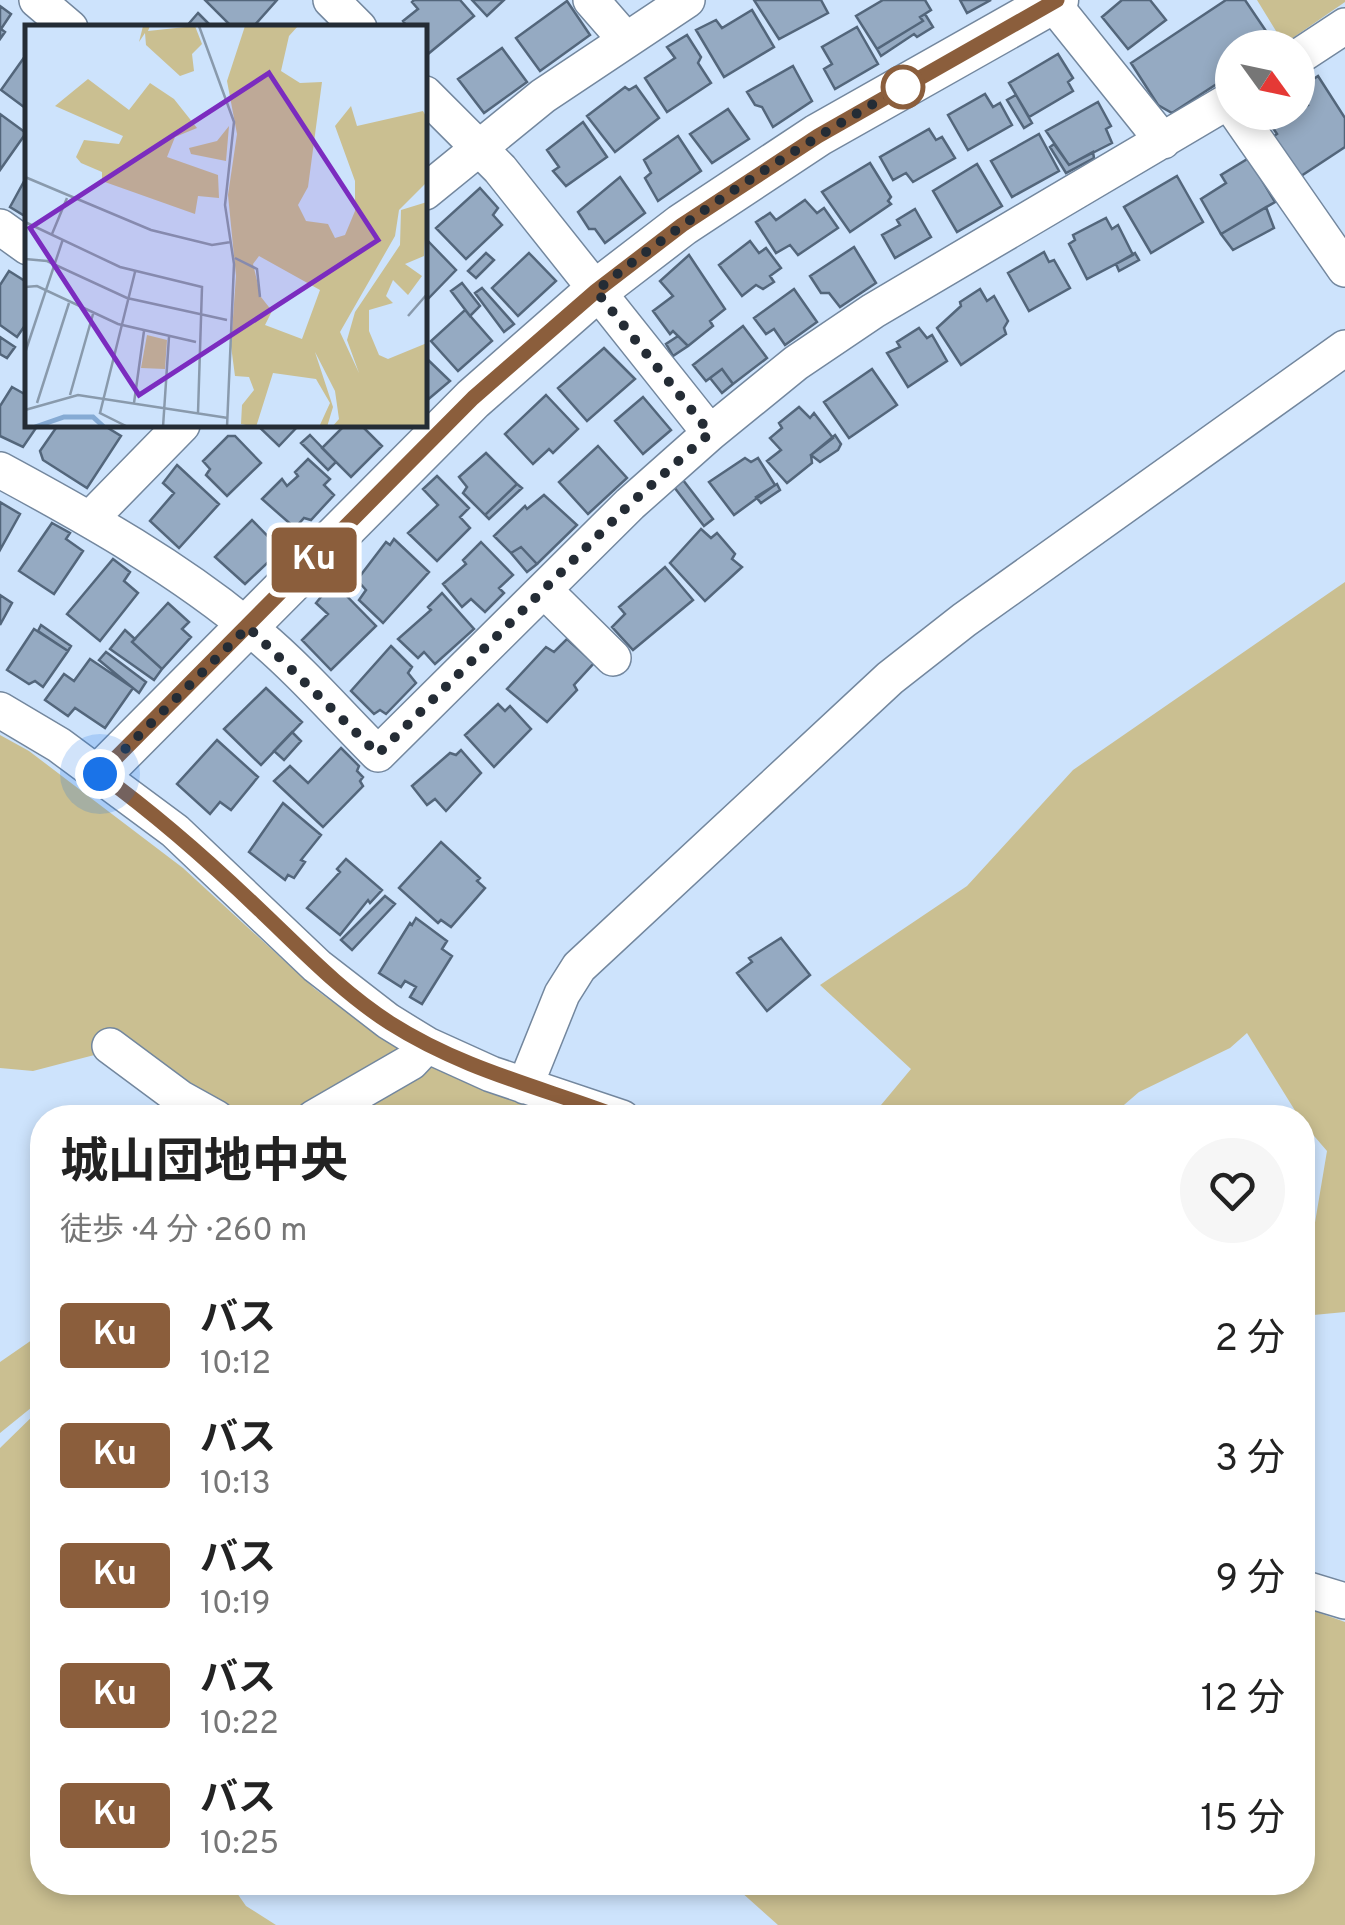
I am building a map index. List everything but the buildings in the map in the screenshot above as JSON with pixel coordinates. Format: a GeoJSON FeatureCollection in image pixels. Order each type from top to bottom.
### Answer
{"type":"FeatureCollection","features":[{"type":"Feature","properties":{"kind":"street"},"geometry":{"type":"LineString","coordinates":[[38,0],[67,25]]}},
{"type":"Feature","properties":{"kind":"street"},"geometry":{"type":"LineString","coordinates":[[331,0],[355,25]]}},
{"type":"Feature","properties":{"kind":"street"},"geometry":{"type":"LineString","coordinates":[[591,0],[625,39]]}},
{"type":"Feature","properties":{"kind":"street"},"geometry":{"type":"LineString","coordinates":[[428,189],[543,96],[687,0]]}},
{"type":"Feature","properties":{"kind":"street"},"geometry":{"type":"LineString","coordinates":[[100,774],[473,398],[596,291],[682,225],[818,136],[1053,1],[1163,141]]}},
{"type":"Feature","properties":{"kind":"street"},"geometry":{"type":"LineString","coordinates":[[1315,46],[1345,26]]}},
{"type":"Feature","properties":{"kind":"street"},"geometry":{"type":"LineString","coordinates":[[428,97],[500,170],[710,433]]}},
{"type":"Feature","properties":{"kind":"street"},"geometry":{"type":"LineString","coordinates":[[0,470],[90,519],[248,627],[378,754],[630,504],[796,363],[873,312],[1215,114]]}},
{"type":"Feature","properties":{"kind":"street"},"geometry":{"type":"LineString","coordinates":[[1250,130],[1345,269]]}},
{"type":"Feature","properties":{"kind":"street"},"geometry":{"type":"LineString","coordinates":[[0,227],[25,246]]}},
{"type":"Feature","properties":{"kind":"street"},"geometry":{"type":"LineString","coordinates":[[525,1086],[562,994],[579,966],[890,678],[964,620],[1345,348]]}},
{"type":"Feature","properties":{"kind":"street"},"geometry":{"type":"LineString","coordinates":[[90,519],[179,428]]}},
{"type":"Feature","properties":{"kind":"street"},"geometry":{"type":"LineString","coordinates":[[544,590],[613,658]]}},
{"type":"Feature","properties":{"kind":"street"},"geometry":{"type":"LineString","coordinates":[[0,710],[100,774],[175,831],[352,996],[427,1045],[583,1105]]}},
{"type":"Feature","properties":{"kind":"street"},"geometry":{"type":"LineString","coordinates":[[337,1105],[411,1062],[427,1045]]}},
{"type":"Feature","properties":{"kind":"street"},"geometry":{"type":"LineString","coordinates":[[110,1046],[193,1105]]}},
{"type":"Feature","properties":{"kind":"street"},"geometry":{"type":"LineString","coordinates":[[1315,1592],[1345,1601]]}},
{"type":"Feature","properties":{"kind":"shaded area"},"geometry":{"type":"Polygon","coordinates":[[[1257,0],[1345,0],[1304,30],[1275,30],[1257,0]]]}},
{"type":"Feature","properties":{"kind":"shaded area"},"geometry":{"type":"Polygon","coordinates":[[[1345,582],[1345,1312],[1315,1315],[1315,1222],[1327,1151],[1315,1137],[1315,1105],[1292,1105],[1247,1033],[1230,1048],[1139,1092],[1124,1105],[881,1105],[911,1069],[820,985],[967,886],[1073,770],[1345,582]]]}},
{"type":"Feature","properties":{"kind":"shaded area"},"geometry":{"type":"Polygon","coordinates":[[[0,735],[29,751],[183,868],[315,989],[359,1021],[405,1052],[537,1105],[178,1105],[102,1053],[33,1071],[0,1068],[0,735]]]}},
{"type":"Feature","properties":{"kind":"shaded area"},"geometry":{"type":"Polygon","coordinates":[[[30,1341],[30,1409],[0,1433],[0,1362],[30,1341]]]}},
{"type":"Feature","properties":{"kind":"shaded area"},"geometry":{"type":"Polygon","coordinates":[[[30,1419],[30,1895],[238,1895],[246,1906],[276,1925],[0,1925],[0,1448],[30,1419]]]}},
{"type":"Feature","properties":{"kind":"shaded area"},"geometry":{"type":"Polygon","coordinates":[[[1315,1611],[1345,1622],[1345,1925],[778,1925],[744,1895],[1315,1895],[1315,1611]]]}},
{"type":"Feature","properties":{"kind":"bus line","name":"Ku"},"geometry":{"type":"LineString","coordinates":[[588,1105],[461,1062],[388,1022],[318,966],[175,831],[100,774],[473,398],[596,291],[740,185],[818,136],[1057,0]]}},
{"type":"Feature","properties":{"kind":"route"},"geometry":{"type":"LineString","coordinates":[[100,774],[248,627],[378,754],[630,504],[710,433],[596,291],[740,185],[918,78],[903,87]]}}]}
